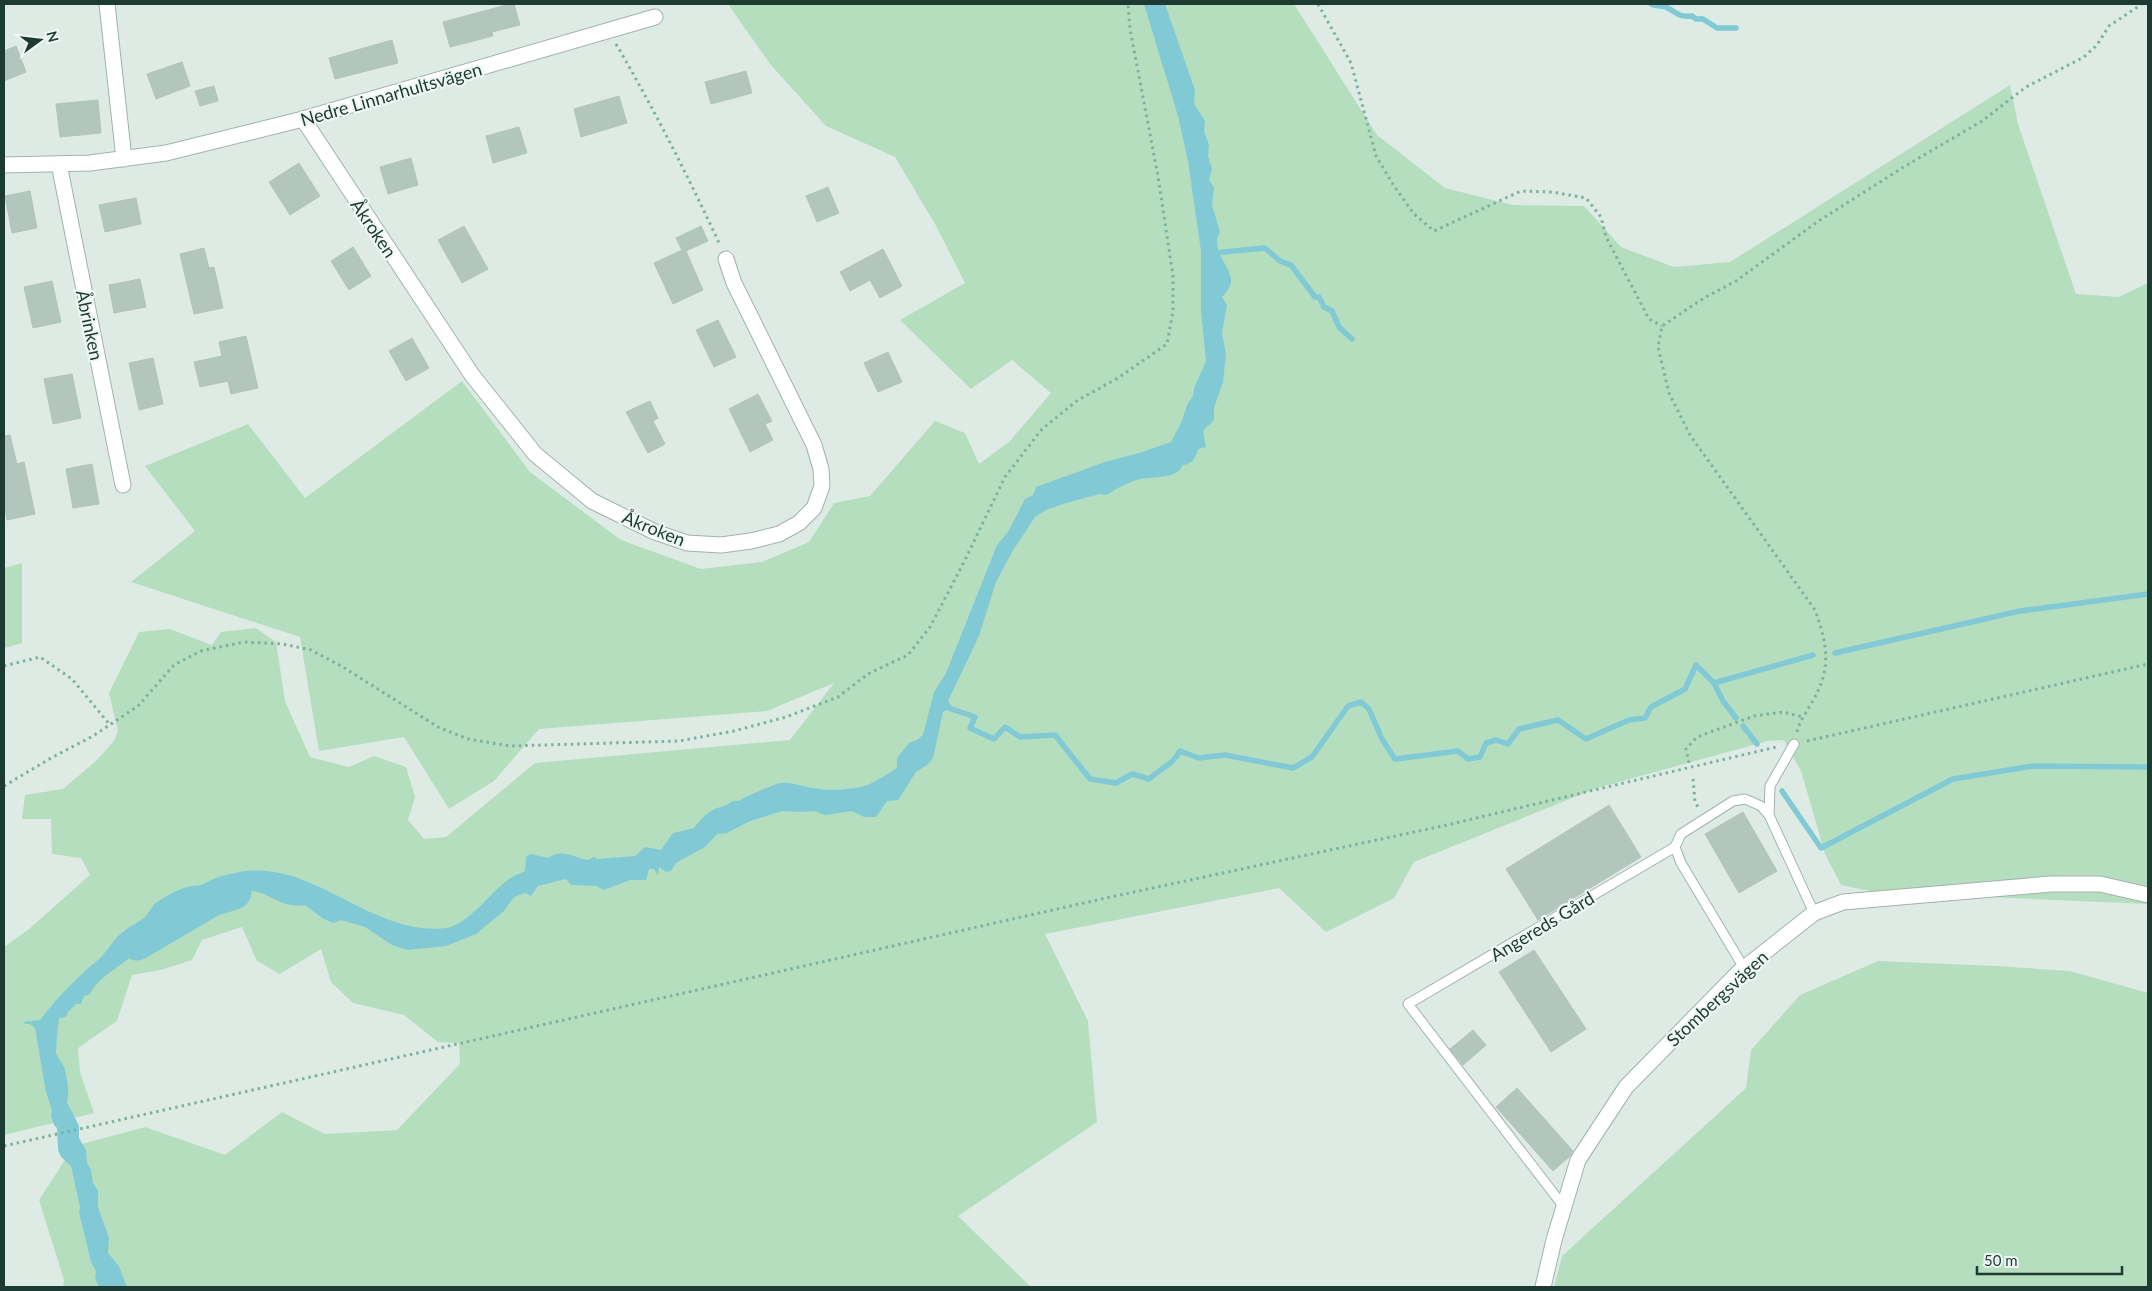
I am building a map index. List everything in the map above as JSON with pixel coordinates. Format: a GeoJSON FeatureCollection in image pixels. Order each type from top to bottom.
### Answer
{"type":"FeatureCollection","features":[{"type":"Feature","properties":{"kind":"street"},"geometry":{"type":"LineString","coordinates":[[107,4],[124,159]]}},
{"type":"Feature","properties":{"kind":"street","name":"Nedre Linnarhultsvägen"},"geometry":{"type":"LineString","coordinates":[[4,165],[59,164],[124,159],[166,153],[303,119],[609,32],[655,17]]}},
{"type":"Feature","properties":{"kind":"street","name":"Åkroken"},"geometry":{"type":"LineString","coordinates":[[303,119],[472,375],[535,454],[592,501],[655,532],[687,543],[721,545],[751,541],[780,534],[799,523],[814,508],[822,486],[822,469],[814,445],[734,283],[726,259]]}},
{"type":"Feature","properties":{"kind":"street","name":"Åbrinken"},"geometry":{"type":"LineString","coordinates":[[59,164],[123,485]]}},
{"type":"Feature","properties":{"kind":"street","name":"Stombergsvägen"},"geometry":{"type":"LineString","coordinates":[[1543,1287],[1578,1160],[1626,1087],[1744,968],[1814,913],[1843,902],[2051,884],[2100,884],[2148,895]]}},
{"type":"Feature","properties":{"kind":"lane"},"geometry":{"type":"LineString","coordinates":[[1769,815],[1770,786],[1794,744]]}},
{"type":"Feature","properties":{"kind":"lane","name":"Angereds Gård"},"geometry":{"type":"LineString","coordinates":[[1564,1207],[1408,1004],[1676,847],[1681,834],[1733,801],[1745,799],[1761,806],[1769,815],[1814,913]]}},
{"type":"Feature","properties":{"kind":"lane"},"geometry":{"type":"LineString","coordinates":[[1676,847],[1681,863],[1744,968]]}},
{"type":"Feature","properties":{"kind":"path"},"geometry":{"type":"LineString","coordinates":[[1318,4],[1351,63],[1376,156],[1414,214],[1434,230],[1521,191],[1552,192],[1586,198],[1601,217],[1606,237],[1649,319],[1662,326]]}},
{"type":"Feature","properties":{"kind":"path"},"geometry":{"type":"LineString","coordinates":[[1794,744],[1798,726],[1813,702],[1826,668],[1824,636],[1815,610],[1690,435],[1669,393],[1658,347],[1662,326],[1704,298],[1736,280],[1817,222],[1902,168],[1982,121],[2026,87],[2084,57],[2097,45],[2109,26],[2142,4]]}},
{"type":"Feature","properties":{"kind":"path"},"geometry":{"type":"LineString","coordinates":[[609,32],[694,189],[726,259]]}},
{"type":"Feature","properties":{"kind":"path"},"geometry":{"type":"LineString","coordinates":[[4,666],[40,657],[72,679],[110,725]]}},
{"type":"Feature","properties":{"kind":"path"},"geometry":{"type":"LineString","coordinates":[[4,1146],[1087,902],[1447,825],[2148,664]]}},
{"type":"Feature","properties":{"kind":"path"},"geometry":{"type":"LineString","coordinates":[[1689,763],[1686,749],[1697,736],[1754,716],[1783,712],[1804,717]]}},
{"type":"Feature","properties":{"kind":"path"},"geometry":{"type":"LineString","coordinates":[[1693,779],[1695,802],[1705,819]]}},
{"type":"Feature","properties":{"kind":"green space"},"geometry":{"type":"Polygon","coordinates":[[[728,4],[1294,4],[1377,135],[1445,188],[1513,205],[1584,206],[1621,247],[1674,267],[1730,262],[2010,85],[2018,124],[2076,294],[2119,297],[2148,283],[2148,904],[1874,892],[1841,885],[1825,854],[1801,771],[1784,740],[1768,741],[1597,788],[1414,862],[1394,898],[1326,932],[1279,888],[1045,934],[1088,1021],[1097,1122],[958,1216],[1031,1287],[63,1287],[64,1280],[39,1200],[74,1146],[145,1127],[225,1155],[282,1112],[325,1134],[397,1130],[460,1064],[459,1043],[438,1042],[404,1015],[353,1003],[331,982],[321,949],[280,974],[257,961],[242,927],[202,940],[192,960],[161,970],[132,975],[117,1021],[78,1048],[80,1072],[94,1113],[4,1135],[4,947],[29,929],[90,875],[81,858],[52,854],[51,819],[22,819],[25,795],[63,789],[97,760],[114,741],[118,731],[109,693],[139,632],[170,629],[212,645],[221,632],[256,628],[276,642],[285,701],[310,757],[349,767],[374,756],[406,767],[415,797],[408,820],[424,839],[446,837],[535,763],[790,740],[834,683],[767,711],[539,729],[494,781],[449,809],[404,737],[319,751],[300,637],[131,582],[195,531],[145,466],[248,424],[305,498],[462,381],[530,472],[621,540],[701,569],[762,562],[809,542],[834,503],[870,496],[935,421],[965,433],[979,464],[1009,442],[1051,393],[1012,360],[971,389],[900,320],[965,283],[935,224],[895,157],[826,126],[770,64],[728,4]]]}},
{"type":"Feature","properties":{"kind":"green space"},"geometry":{"type":"Polygon","coordinates":[[[22,563],[22,643],[4,648],[4,568],[22,563]]]}},
{"type":"Feature","properties":{"kind":"green space"},"geometry":{"type":"Polygon","coordinates":[[[1878,961],[2070,971],[2148,993],[2148,1287],[1554,1287],[1562,1256],[1746,1088],[1751,1050],[1800,995],[1878,961]]]}},
{"type":"Feature","properties":{"kind":"water"},"geometry":{"type":"Polygon","coordinates":[[[1144,4],[1165,4],[1195,90],[1194,104],[1205,121],[1204,131],[1209,145],[1208,156],[1212,169],[1209,180],[1214,187],[1212,205],[1220,232],[1217,247],[1230,273],[1231,280],[1230,286],[1222,297],[1227,305],[1222,333],[1226,354],[1223,382],[1214,408],[1214,420],[1203,431],[1206,447],[1198,449],[1193,460],[1183,465],[1175,473],[1136,480],[1107,495],[1100,494],[1066,503],[1046,510],[1035,517],[1012,552],[996,582],[979,636],[948,701],[952,707],[943,712],[933,758],[927,765],[916,772],[898,800],[887,801],[876,817],[864,817],[852,811],[825,815],[814,811],[782,811],[748,822],[727,833],[717,834],[705,847],[676,863],[671,871],[666,872],[659,867],[658,875],[654,869],[649,869],[646,880],[630,880],[604,890],[596,886],[571,885],[566,879],[538,886],[531,896],[525,893],[514,897],[504,911],[476,934],[446,946],[407,950],[392,945],[365,927],[341,920],[333,923],[322,918],[305,905],[284,903],[248,890],[237,892],[226,898],[178,913],[176,925],[164,928],[146,942],[102,979],[90,994],[84,996],[81,1004],[76,1004],[66,1017],[59,1018],[56,1053],[66,1075],[67,1102],[79,1126],[79,1138],[86,1150],[87,1163],[91,1170],[93,1183],[98,1191],[98,1207],[109,1238],[108,1253],[119,1266],[127,1287],[99,1287],[95,1278],[96,1271],[91,1262],[79,1212],[80,1207],[71,1166],[61,1157],[58,1150],[57,1128],[51,1115],[52,1110],[46,1092],[35,1028],[24,1022],[40,1020],[68,988],[100,958],[117,937],[145,917],[157,902],[179,890],[197,885],[203,886],[208,881],[219,877],[259,871],[287,875],[313,884],[390,920],[417,927],[446,928],[454,926],[470,916],[505,882],[525,871],[526,857],[531,854],[548,858],[562,853],[588,860],[594,857],[597,859],[635,856],[645,847],[661,850],[673,833],[694,828],[712,810],[733,801],[739,801],[760,790],[778,784],[789,783],[834,790],[861,787],[872,783],[897,768],[897,758],[909,743],[923,735],[934,692],[946,673],[997,545],[1008,532],[1025,499],[1033,495],[1036,487],[1105,462],[1171,442],[1193,396],[1194,388],[1206,361],[1201,311],[1201,251],[1188,161],[1178,116],[1144,4]]]}},
{"type":"Feature","properties":{"kind":"building"},"geometry":{"type":"Polygon","coordinates":[[[514,4],[520,25],[492,32],[493,36],[450,47],[443,22],[514,4]]]}},
{"type":"Feature","properties":{"kind":"building"},"geometry":{"type":"Polygon","coordinates":[[[392,40],[398,63],[335,79],[329,58],[392,40]]]}},
{"type":"Feature","properties":{"kind":"building"},"geometry":{"type":"Polygon","coordinates":[[[16,46],[26,72],[4,81],[4,51],[16,46]]]}},
{"type":"Feature","properties":{"kind":"building"},"geometry":{"type":"Polygon","coordinates":[[[182,62],[190,86],[156,99],[147,74],[182,62]]]}},
{"type":"Feature","properties":{"kind":"building"},"geometry":{"type":"Polygon","coordinates":[[[746,71],[752,93],[711,104],[705,82],[746,71]]]}},
{"type":"Feature","properties":{"kind":"building"},"geometry":{"type":"Polygon","coordinates":[[[214,86],[218,101],[200,106],[195,91],[214,86]]]}},
{"type":"Feature","properties":{"kind":"building"},"geometry":{"type":"Polygon","coordinates":[[[619,96],[627,123],[581,137],[574,109],[619,96]]]}},
{"type":"Feature","properties":{"kind":"building"},"geometry":{"type":"Polygon","coordinates":[[[98,100],[101,133],[60,137],[56,104],[98,100]]]}},
{"type":"Feature","properties":{"kind":"building"},"geometry":{"type":"Polygon","coordinates":[[[519,127],[527,153],[493,163],[486,136],[519,127]]]}},
{"type":"Feature","properties":{"kind":"building"},"geometry":{"type":"Polygon","coordinates":[[[411,158],[418,185],[388,194],[380,167],[411,158]]]}},
{"type":"Feature","properties":{"kind":"building"},"geometry":{"type":"Polygon","coordinates":[[[299,163],[320,196],[290,215],[269,182],[299,163]]]}},
{"type":"Feature","properties":{"kind":"building"},"geometry":{"type":"Polygon","coordinates":[[[828,187],[839,213],[817,222],[806,196],[828,187]]]}},
{"type":"Feature","properties":{"kind":"building"},"geometry":{"type":"Polygon","coordinates":[[[30,191],[37,228],[12,233],[5,196],[30,191]]]}},
{"type":"Feature","properties":{"kind":"building"},"geometry":{"type":"Polygon","coordinates":[[[136,198],[141,224],[105,232],[99,205],[136,198]]]}},
{"type":"Feature","properties":{"kind":"building"},"geometry":{"type":"Polygon","coordinates":[[[464,226],[488,269],[462,283],[438,240],[464,226]]]}},
{"type":"Feature","properties":{"kind":"building"},"geometry":{"type":"Polygon","coordinates":[[[701,226],[708,241],[686,251],[703,290],[673,304],[654,263],[682,250],[676,238],[701,226]]]}},
{"type":"Feature","properties":{"kind":"building"},"geometry":{"type":"Polygon","coordinates":[[[353,247],[371,276],[349,290],[331,261],[353,247]]]}},
{"type":"Feature","properties":{"kind":"building"},"geometry":{"type":"Polygon","coordinates":[[[204,248],[209,268],[214,267],[223,308],[194,314],[180,254],[204,248]]]}},
{"type":"Feature","properties":{"kind":"building"},"geometry":{"type":"Polygon","coordinates":[[[883,249],[902,286],[880,298],[870,280],[850,291],[840,272],[883,249]]]}},
{"type":"Feature","properties":{"kind":"building"},"geometry":{"type":"Polygon","coordinates":[[[140,279],[146,307],[114,313],[109,285],[140,279]]]}},
{"type":"Feature","properties":{"kind":"building"},"geometry":{"type":"Polygon","coordinates":[[[52,281],[61,322],[33,328],[24,287],[52,281]]]}},
{"type":"Feature","properties":{"kind":"building"},"geometry":{"type":"Polygon","coordinates":[[[718,320],[736,357],[714,367],[696,330],[718,320]]]}},
{"type":"Feature","properties":{"kind":"building"},"geometry":{"type":"Polygon","coordinates":[[[246,336],[258,388],[231,394],[228,381],[200,387],[194,362],[222,356],[219,342],[246,336]]]}},
{"type":"Feature","properties":{"kind":"building"},"geometry":{"type":"Polygon","coordinates":[[[412,338],[429,368],[406,381],[389,351],[412,338]]]}},
{"type":"Feature","properties":{"kind":"building"},"geometry":{"type":"Polygon","coordinates":[[[888,352],[902,382],[878,392],[864,363],[888,352]]]}},
{"type":"Feature","properties":{"kind":"building"},"geometry":{"type":"Polygon","coordinates":[[[153,358],[163,404],[139,410],[129,363],[153,358]]]}},
{"type":"Feature","properties":{"kind":"building"},"geometry":{"type":"Polygon","coordinates":[[[72,374],[81,418],[53,424],[44,379],[72,374]]]}},
{"type":"Feature","properties":{"kind":"building"},"geometry":{"type":"Polygon","coordinates":[[[758,394],[772,421],[765,424],[773,440],[750,452],[729,409],[758,394]]]}},
{"type":"Feature","properties":{"kind":"building"},"geometry":{"type":"Polygon","coordinates":[[[650,401],[658,418],[653,421],[665,444],[648,453],[626,412],[650,401]]]}},
{"type":"Feature","properties":{"kind":"building"},"geometry":{"type":"Polygon","coordinates":[[[10,435],[17,464],[24,462],[35,514],[7,520],[4,503],[4,436],[10,435]]]}},
{"type":"Feature","properties":{"kind":"building"},"geometry":{"type":"Polygon","coordinates":[[[92,464],[99,504],[73,508],[66,469],[92,464]]]}},
{"type":"Feature","properties":{"kind":"building"},"geometry":{"type":"Polygon","coordinates":[[[1609,805],[1641,857],[1538,920],[1506,869],[1609,805]]]}},
{"type":"Feature","properties":{"kind":"building"},"geometry":{"type":"Polygon","coordinates":[[[1743,812],[1777,871],[1739,893],[1705,834],[1743,812]]]}},
{"type":"Feature","properties":{"kind":"building"},"geometry":{"type":"Polygon","coordinates":[[[1534,950],[1586,1029],[1551,1052],[1499,972],[1534,950]]]}},
{"type":"Feature","properties":{"kind":"building"},"geometry":{"type":"Polygon","coordinates":[[[1473,1030],[1486,1045],[1463,1065],[1450,1049],[1473,1030]]]}},
{"type":"Feature","properties":{"kind":"building"},"geometry":{"type":"Polygon","coordinates":[[[1517,1088],[1573,1151],[1553,1171],[1496,1107],[1517,1088]]]}},
{"type":"Feature","properties":{"kind":"waterway"},"geometry":{"type":"LineString","coordinates":[[1651,4],[1666,7],[1680,15],[1703,19],[1717,28],[1736,28]]}},
{"type":"Feature","properties":{"kind":"waterway"},"geometry":{"type":"LineString","coordinates":[[1213,253],[1265,248],[1280,261],[1291,265],[1315,297],[1319,297],[1324,307],[1332,311],[1339,327],[1352,339]]}},
{"type":"Feature","properties":{"kind":"waterway"},"geometry":{"type":"LineString","coordinates":[[1835,653],[2020,611],[2148,594]]}},
{"type":"Feature","properties":{"kind":"waterway"},"geometry":{"type":"LineString","coordinates":[[943,706],[975,717],[970,728],[994,739],[1005,727],[1020,737],[1055,735],[1090,779],[1116,783],[1132,774],[1149,779],[1170,763],[1180,751],[1199,758],[1225,755],[1293,768],[1312,757],[1348,706],[1361,702],[1369,709],[1382,739],[1395,759],[1458,751],[1468,759],[1480,757],[1486,743],[1496,740],[1508,744],[1519,729],[1558,720],[1586,739],[1629,720],[1645,718],[1651,707],[1685,689],[1696,665],[1714,683],[1813,655]]}},
{"type":"Feature","properties":{"kind":"waterway"},"geometry":{"type":"LineString","coordinates":[[1714,683],[1723,701],[1736,718]]}},
{"type":"Feature","properties":{"kind":"waterway"},"geometry":{"type":"LineString","coordinates":[[1743,726],[1757,744]]}},
{"type":"Feature","properties":{"kind":"waterway"},"geometry":{"type":"LineString","coordinates":[[1782,791],[1821,848],[1953,779],[2033,766],[2148,767]]}},
{"type":"Feature","properties":{"kind":"waterway"},"geometry":{"type":"LineString","coordinates":[[137,943],[212,899],[234,892]]}}]}
